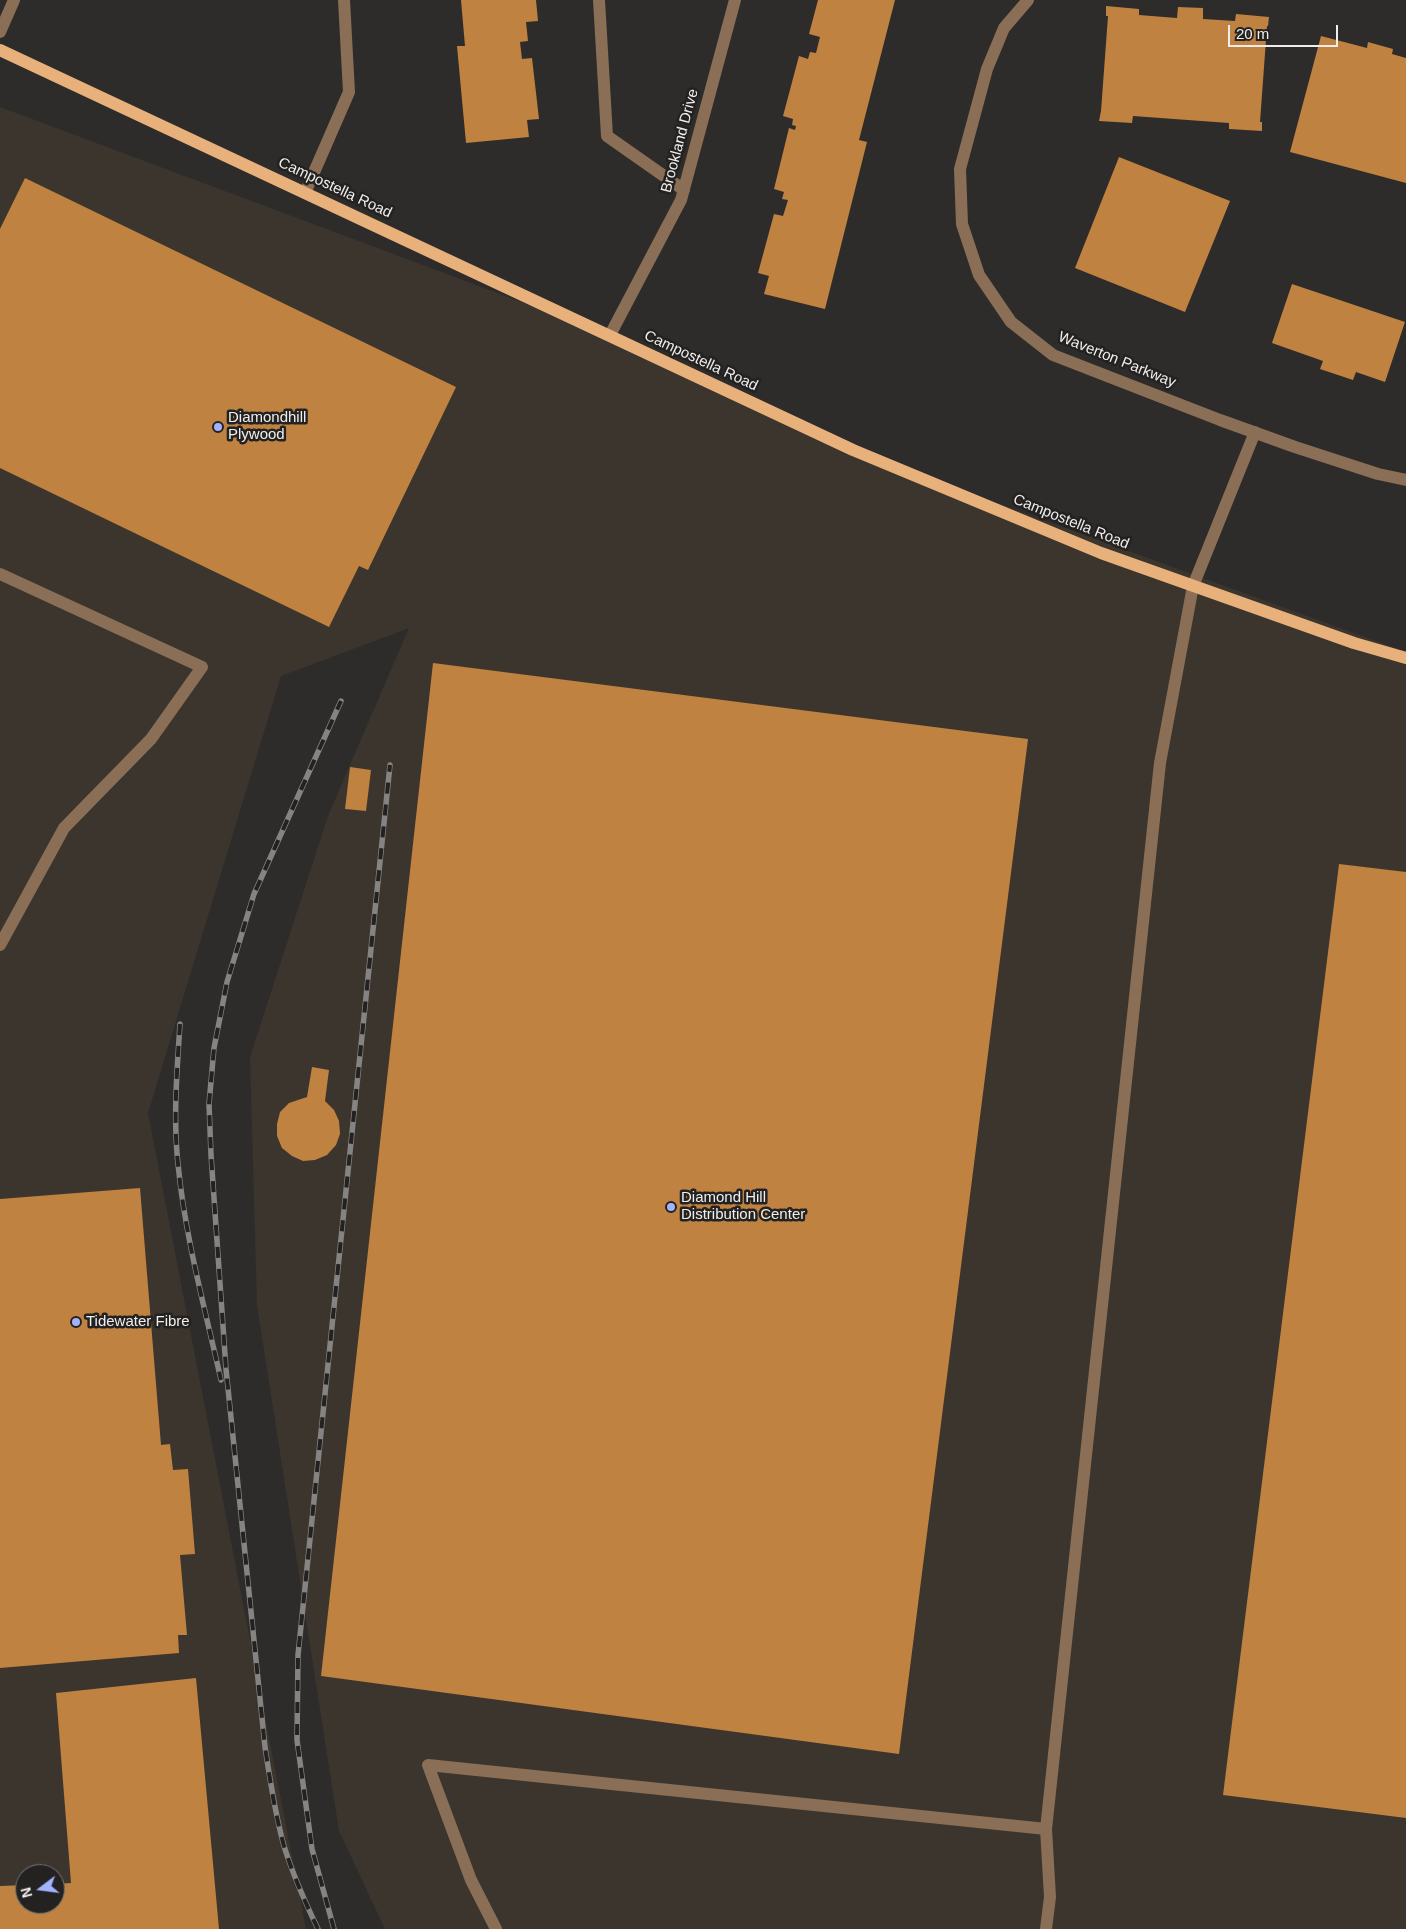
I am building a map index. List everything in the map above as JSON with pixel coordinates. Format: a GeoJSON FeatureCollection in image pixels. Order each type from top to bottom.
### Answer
{"type":"FeatureCollection","features":[{"type":"Feature","properties":{"kind":"main road","name":"Campostella Road"},"geometry":{"type":"LineString","coordinates":[[0,50],[854,450],[1101,553],[1354,643],[1406,658]]}},
{"type":"Feature","properties":{"kind":"street"},"geometry":{"type":"LineString","coordinates":[[0,32],[14,0]]}},
{"type":"Feature","properties":{"kind":"street"},"geometry":{"type":"LineString","coordinates":[[305,193],[349,92],[344,0]]}},
{"type":"Feature","properties":{"kind":"street"},"geometry":{"type":"LineString","coordinates":[[599,0],[607,136],[684,190]]}},
{"type":"Feature","properties":{"kind":"street","name":"Brookland Drive"},"geometry":{"type":"LineString","coordinates":[[610,336],[681,200],[735,0]]}},
{"type":"Feature","properties":{"kind":"street","name":"Waverton Parkway"},"geometry":{"type":"LineString","coordinates":[[1028,0],[1004,28],[987,69],[960,169],[962,224],[980,275],[1011,322],[1054,355],[1255,432],[1378,474],[1406,480]]}},
{"type":"Feature","properties":{"kind":"street"},"geometry":{"type":"LineString","coordinates":[[1046,1929],[1050,1897],[1046,1829],[1160,764],[1193,586],[1255,432]]}},
{"type":"Feature","properties":{"kind":"street"},"geometry":{"type":"LineString","coordinates":[[0,574],[202,667],[151,739],[64,828],[0,945]]}},
{"type":"Feature","properties":{"kind":"street"},"geometry":{"type":"LineString","coordinates":[[496,1929],[472,1880],[428,1765],[1046,1829]]}},
{"type":"Feature","properties":{"kind":"shaded area"},"geometry":{"type":"Polygon","coordinates":[[[0,107],[610,335],[881,461],[1406,652],[1406,1929],[385,1929],[339,1831],[257,1305],[250,1057],[328,816],[409,628],[281,676],[148,1113],[306,1929],[0,1929],[0,107]]]}},
{"type":"Feature","properties":{"kind":"building"},"geometry":{"type":"Polygon","coordinates":[[[461,0],[536,0],[538,21],[526,22],[528,41],[520,42],[522,59],[532,58],[539,119],[527,120],[529,137],[466,143],[457,46],[465,46],[461,0]]]}},
{"type":"Feature","properties":{"kind":"building"},"geometry":{"type":"Polygon","coordinates":[[[818,0],[895,0],[859,140],[867,142],[825,309],[764,294],[769,276],[758,273],[774,214],[783,216],[788,200],[782,199],[784,192],[774,189],[789,128],[795,130],[796,126],[792,125],[793,119],[783,116],[799,56],[808,59],[810,52],[816,53],[820,37],[809,34],[818,0]]]}},
{"type":"Feature","properties":{"kind":"building"},"geometry":{"type":"Polygon","coordinates":[[[1106,6],[1139,9],[1139,15],[1177,18],[1178,7],[1203,8],[1203,19],[1235,21],[1236,14],[1269,17],[1260,122],[1262,122],[1262,131],[1229,129],[1229,123],[1133,116],[1132,123],[1099,121],[1108,16],[1106,16],[1106,6]]]}},
{"type":"Feature","properties":{"kind":"building"},"geometry":{"type":"Polygon","coordinates":[[[1321,36],[1367,48],[1368,42],[1393,49],[1392,54],[1406,58],[1406,183],[1290,152],[1321,36]]]}},
{"type":"Feature","properties":{"kind":"building"},"geometry":{"type":"Polygon","coordinates":[[[1119,157],[1230,201],[1185,312],[1075,268],[1119,157]]]}},
{"type":"Feature","properties":{"kind":"building","name":"Diamondhill Plywood"},"geometry":{"type":"Polygon","coordinates":[[[25,178],[456,387],[368,570],[359,566],[329,627],[0,468],[0,229],[25,178]]]}},
{"type":"Feature","properties":{"kind":"building"},"geometry":{"type":"Polygon","coordinates":[[[1292,284],[1405,322],[1385,382],[1356,372],[1353,380],[1320,369],[1323,361],[1272,343],[1292,284]]]}},
{"type":"Feature","properties":{"kind":"building","name":"Diamond Hill Distribution Center"},"geometry":{"type":"Polygon","coordinates":[[[433,663],[1028,739],[899,1754],[321,1676],[433,663]]]}},
{"type":"Feature","properties":{"kind":"building"},"geometry":{"type":"Polygon","coordinates":[[[350,767],[371,770],[366,811],[345,809],[350,767]]]}},
{"type":"Feature","properties":{"kind":"building"},"geometry":{"type":"Polygon","coordinates":[[[1339,864],[1406,872],[1406,1818],[1223,1795],[1339,864]]]}},
{"type":"Feature","properties":{"kind":"building"},"geometry":{"type":"Polygon","coordinates":[[[312,1067],[329,1070],[325,1101],[334,1110],[339,1121],[340,1134],[336,1145],[327,1155],[315,1160],[303,1161],[292,1156],[282,1148],[277,1136],[277,1124],[280,1112],[289,1103],[307,1097],[312,1067]]]}},
{"type":"Feature","properties":{"kind":"building","name":"Tidewater Fibre"},"geometry":{"type":"Polygon","coordinates":[[[140,1188],[161,1445],[170,1444],[173,1470],[188,1469],[195,1554],[180,1555],[187,1635],[178,1635],[179,1653],[0,1668],[0,1199],[140,1188]]]}},
{"type":"Feature","properties":{"kind":"building"},"geometry":{"type":"Polygon","coordinates":[[[196,1678],[219,1929],[0,1929],[0,1886],[15,1885],[15,1914],[65,1914],[65,1883],[71,1883],[56,1693],[196,1678]]]}},
{"type":"Feature","properties":{"kind":"railway"},"geometry":{"type":"LineString","coordinates":[[318,1929],[284,1846],[275,1809],[265,1747],[226,1369],[209,1104],[214,1048],[227,982],[254,894],[341,701]]}},
{"type":"Feature","properties":{"kind":"railway"},"geometry":{"type":"LineString","coordinates":[[334,1929],[312,1849],[297,1740],[298,1655],[390,765]]}},
{"type":"Feature","properties":{"kind":"railway"},"geometry":{"type":"LineString","coordinates":[[180,1024],[176,1111],[181,1191],[190,1246],[221,1380]]}},
{"type":"Feature","properties":{"kind":"place","name":"Diamondhill Plywood"},"geometry":{"type":"Point","coordinates":[218,427]}},
{"type":"Feature","properties":{"kind":"place","name":"Diamond Hill Distribution Center"},"geometry":{"type":"Point","coordinates":[671,1207]}},
{"type":"Feature","properties":{"kind":"place","name":"Tidewater Fibre"},"geometry":{"type":"Point","coordinates":[76,1322]}}]}
